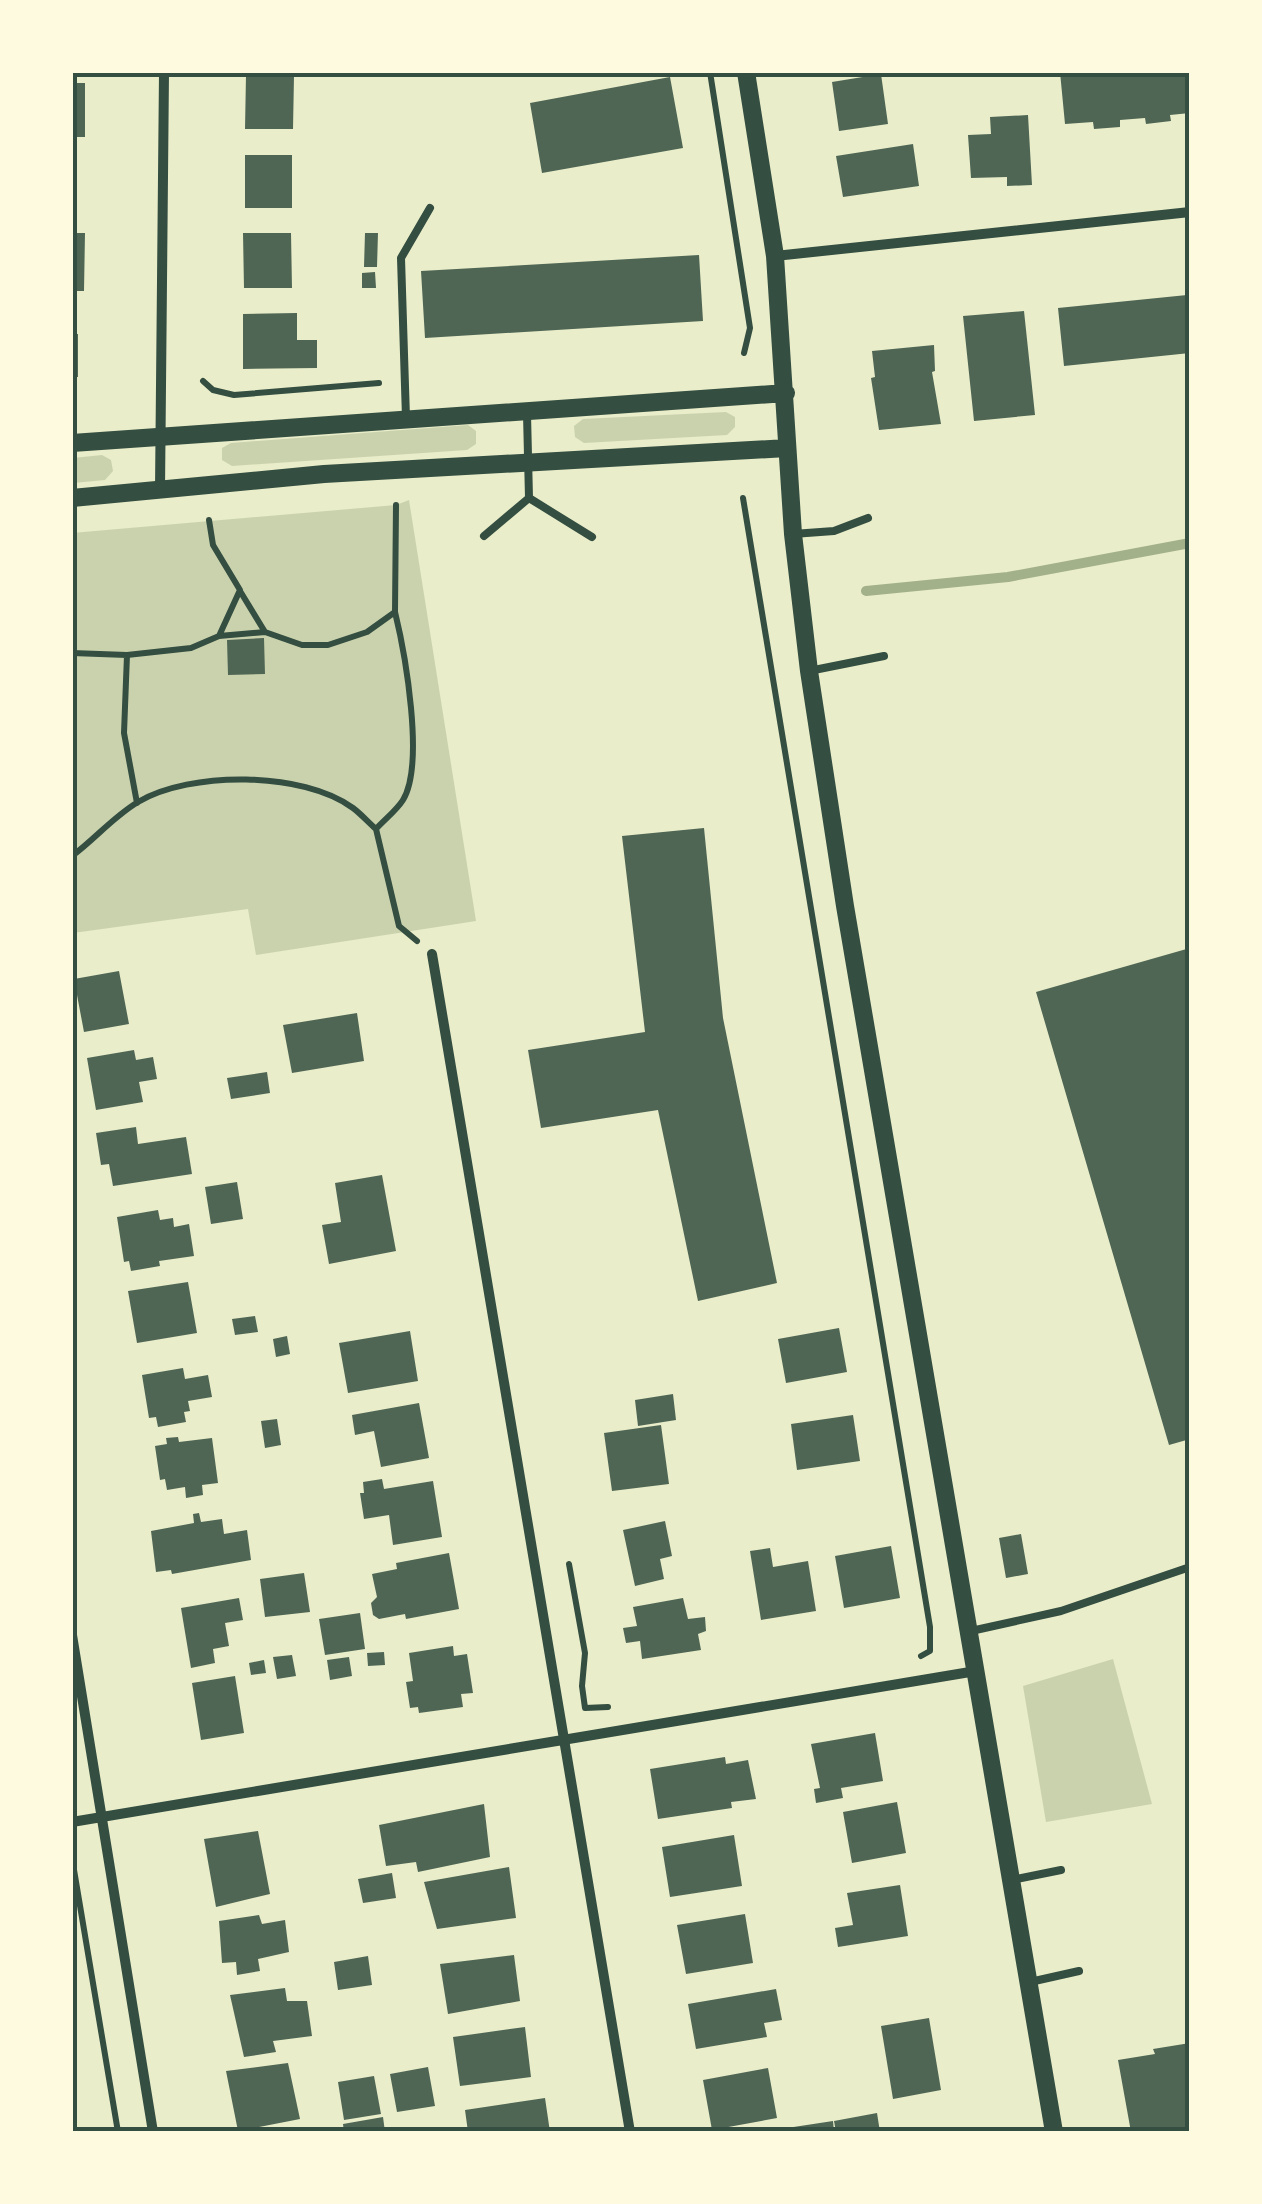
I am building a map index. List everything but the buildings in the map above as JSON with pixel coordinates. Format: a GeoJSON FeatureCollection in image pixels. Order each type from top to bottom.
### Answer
{"type":"FeatureCollection","features":[{"type":"Feature","properties":{"kind":"street"},"geometry":{"type":"LineString","coordinates":[[160,490],[164,72]]}},
{"type":"Feature","properties":{"kind":"street"},"geometry":{"type":"LineString","coordinates":[[746,72],[775,256],[793,534],[809,671],[845,906],[1054,2132]]}},
{"type":"Feature","properties":{"kind":"street"},"geometry":{"type":"LineString","coordinates":[[775,256],[1190,212]]}},
{"type":"Feature","properties":{"kind":"street"},"geometry":{"type":"LineString","coordinates":[[72,443],[786,393]]}},
{"type":"Feature","properties":{"kind":"street"},"geometry":{"type":"LineString","coordinates":[[72,498],[324,474],[787,448]]}},
{"type":"Feature","properties":{"kind":"street"},"geometry":{"type":"LineString","coordinates":[[432,954],[630,2132]]}},
{"type":"Feature","properties":{"kind":"street"},"geometry":{"type":"LineString","coordinates":[[72,1635],[154,2132]]}},
{"type":"Feature","properties":{"kind":"street"},"geometry":{"type":"LineString","coordinates":[[72,1822],[977,1671]]}},
{"type":"Feature","properties":{"kind":"lane"},"geometry":{"type":"LineString","coordinates":[[406,418],[401,258],[430,208]]}},
{"type":"Feature","properties":{"kind":"lane"},"geometry":{"type":"LineString","coordinates":[[527,410],[529,498]]}},
{"type":"Feature","properties":{"kind":"lane"},"geometry":{"type":"LineString","coordinates":[[484,536],[529,498]]}},
{"type":"Feature","properties":{"kind":"lane"},"geometry":{"type":"LineString","coordinates":[[529,498],[592,537]]}},
{"type":"Feature","properties":{"kind":"lane"},"geometry":{"type":"LineString","coordinates":[[793,534],[834,531],[868,518]]}},
{"type":"Feature","properties":{"kind":"lane"},"geometry":{"type":"LineString","coordinates":[[809,671],[884,656]]}},
{"type":"Feature","properties":{"kind":"lane"},"geometry":{"type":"LineString","coordinates":[[970,1631],[1061,1611],[1190,1568]]}},
{"type":"Feature","properties":{"kind":"lane"},"geometry":{"type":"LineString","coordinates":[[1012,1880],[1062,1870]]}},
{"type":"Feature","properties":{"kind":"lane"},"geometry":{"type":"LineString","coordinates":[[1029,1982],[1080,1971]]}},
{"type":"Feature","properties":{"kind":"path"},"geometry":{"type":"LineString","coordinates":[[710,72],[750,328],[744,354]]}},
{"type":"Feature","properties":{"kind":"path"},"geometry":{"type":"LineString","coordinates":[[203,381],[213,390],[234,395],[379,383]]}},
{"type":"Feature","properties":{"kind":"path"},"geometry":{"type":"LineString","coordinates":[[743,498],[930,1627],[930,1651],[914,1659]]}},
{"type":"Feature","properties":{"kind":"path"},"geometry":{"type":"LineString","coordinates":[[376,829],[403,800],[410,778],[412,722],[395,612],[396,505]]}},
{"type":"Feature","properties":{"kind":"path"},"geometry":{"type":"LineString","coordinates":[[209,520],[213,546],[265,632]]}},
{"type":"Feature","properties":{"kind":"path"},"geometry":{"type":"LineString","coordinates":[[219,636],[240,590]]}},
{"type":"Feature","properties":{"kind":"path"},"geometry":{"type":"LineString","coordinates":[[72,652],[127,655],[191,648],[219,636],[265,632],[302,646],[328,646],[367,632],[395,612]]}},
{"type":"Feature","properties":{"kind":"path"},"geometry":{"type":"LineString","coordinates":[[127,655],[124,733],[136,803]]}},
{"type":"Feature","properties":{"kind":"path"},"geometry":{"type":"LineString","coordinates":[[72,856],[136,803],[158,792],[256,777],[309,790],[351,806],[376,829],[399,926],[432,954]]}},
{"type":"Feature","properties":{"kind":"path"},"geometry":{"type":"LineString","coordinates":[[569,1564],[585,1653],[585,1708],[617,1706]]}},
{"type":"Feature","properties":{"kind":"path"},"geometry":{"type":"LineString","coordinates":[[72,1858],[118,2132]]}},
{"type":"Feature","properties":{"kind":"green space"},"geometry":{"type":"Polygon","coordinates":[[[726,412],[735,417],[735,427],[727,435],[584,443],[575,437],[574,426],[583,419],[726,412]]]}},
{"type":"Feature","properties":{"kind":"green space"},"geometry":{"type":"Polygon","coordinates":[[[468,425],[476,431],[476,444],[467,450],[232,466],[222,460],[222,448],[231,443],[468,425]]]}},
{"type":"Feature","properties":{"kind":"green space"},"geometry":{"type":"Polygon","coordinates":[[[102,455],[111,460],[113,471],[105,480],[73,483],[73,458],[102,455]]]}},
{"type":"Feature","properties":{"kind":"green space"},"geometry":{"type":"Polygon","coordinates":[[[409,500],[476,921],[256,955],[248,909],[73,933],[72,533],[396,505],[409,500]]]}},
{"type":"Feature","properties":{"kind":"green space"},"geometry":{"type":"Polygon","coordinates":[[[1113,1659],[1152,1804],[1046,1822],[1023,1686],[1113,1659]]]}},
{"type":"Feature","properties":{"kind":"waterway"},"geometry":{"type":"LineString","coordinates":[[866,591],[1008,577],[1190,543]]}}]}
